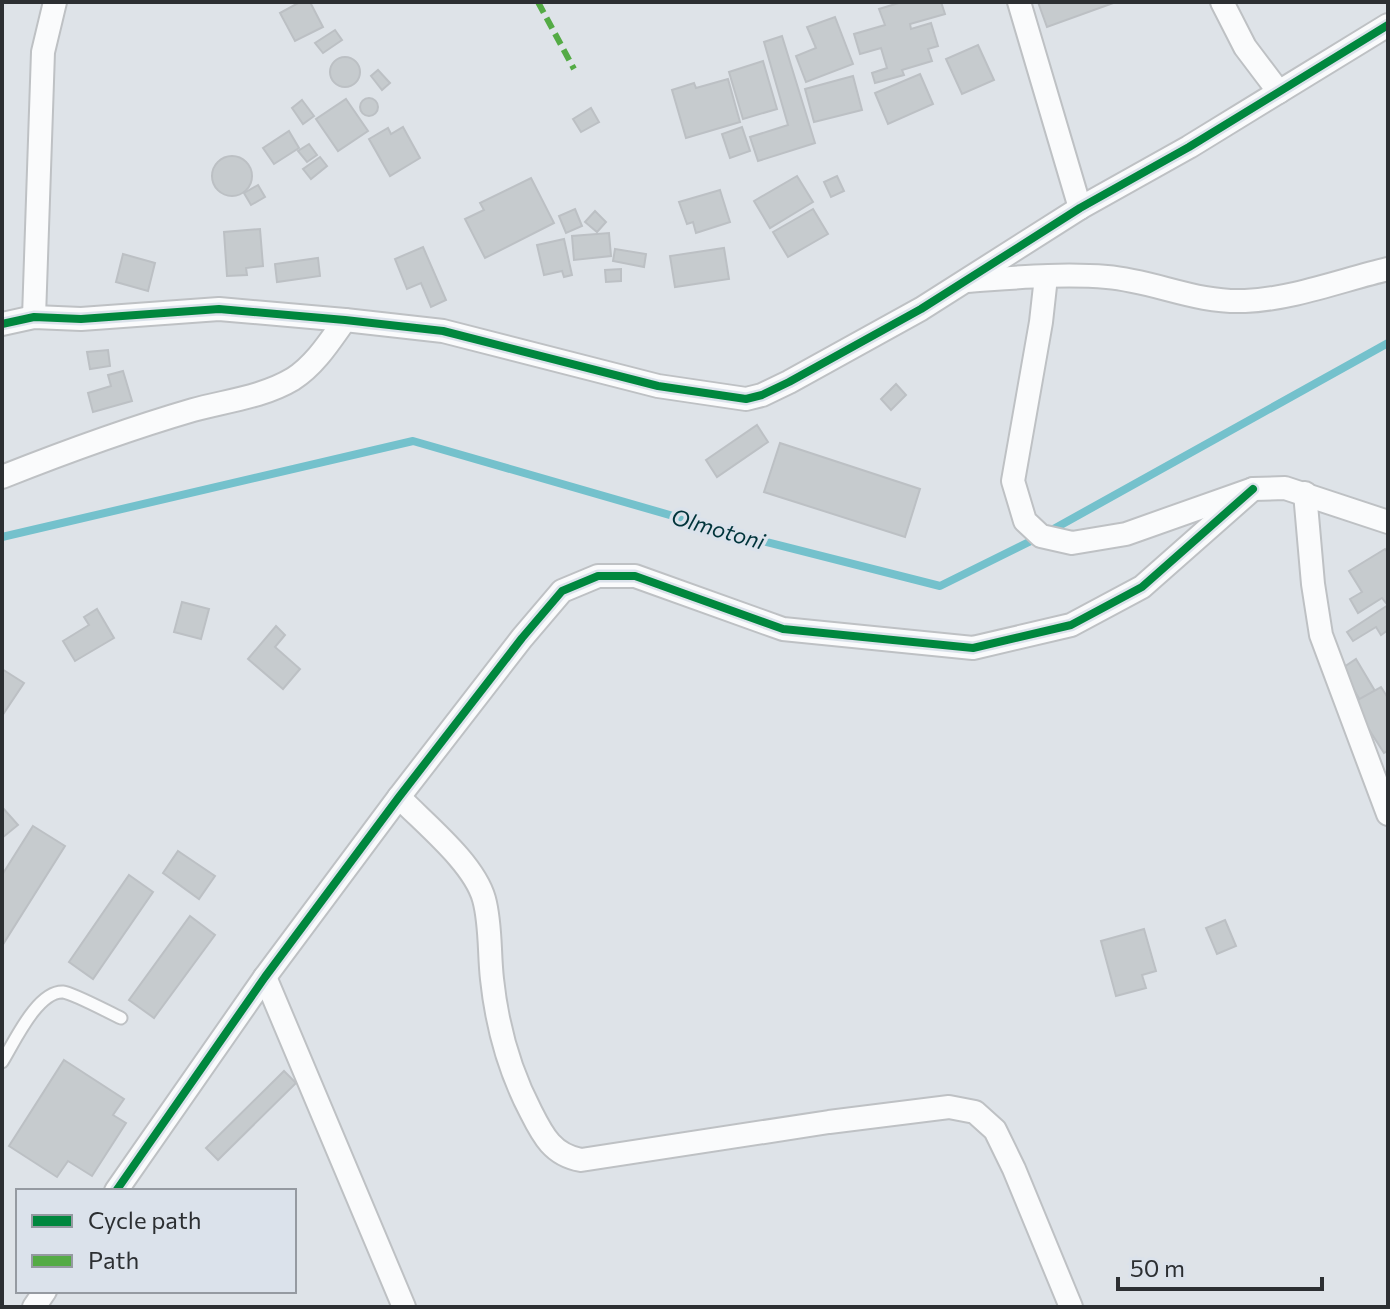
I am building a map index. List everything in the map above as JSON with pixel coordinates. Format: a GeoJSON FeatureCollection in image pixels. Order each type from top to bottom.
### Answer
{"type":"FeatureCollection","features":[{"type":"Feature","properties":{"kind":"street"},"geometry":{"type":"LineString","coordinates":[[34,317],[43,52],[55,2]]}},
{"type":"Feature","properties":{"kind":"street"},"geometry":{"type":"LineString","coordinates":[[1019,2],[1080,208]]}},
{"type":"Feature","properties":{"kind":"street"},"geometry":{"type":"LineString","coordinates":[[1222,2],[1245,47],[1279,92]]}},
{"type":"Feature","properties":{"kind":"street"},"geometry":{"type":"LineString","coordinates":[[2,324],[34,317],[81,319],[219,309],[345,320],[443,331],[658,386],[746,399],[789,382],[921,309],[1080,208],[1189,147],[1388,25]]}},
{"type":"Feature","properties":{"kind":"street"},"geometry":{"type":"LineString","coordinates":[[965,281],[1104,277],[1141,282],[1204,300],[1247,301],[1388,269]]}},
{"type":"Feature","properties":{"kind":"street"},"geometry":{"type":"LineString","coordinates":[[1046,277],[1013,481],[1025,521],[1041,536],[1072,543],[1126,534],[1253,489],[1285,488],[1388,522]]}},
{"type":"Feature","properties":{"kind":"street"},"geometry":{"type":"LineString","coordinates":[[2,477],[67,451],[193,410],[270,390],[294,379],[311,365],[345,320]]}},
{"type":"Feature","properties":{"kind":"street"},"geometry":{"type":"LineString","coordinates":[[117,1189],[265,977],[399,797],[562,591],[598,576],[635,576],[783,629],[973,648],[1071,625],[1142,587],[1253,489]]}},
{"type":"Feature","properties":{"kind":"street"},"geometry":{"type":"LineString","coordinates":[[1305,493],[1321,635],[1388,814]]}},
{"type":"Feature","properties":{"kind":"street"},"geometry":{"type":"LineString","coordinates":[[399,797],[471,872],[484,899],[492,984],[501,1035],[514,1080],[553,1149],[567,1158],[581,1160],[949,1107],[975,1112],[995,1130],[1071,1307]]}},
{"type":"Feature","properties":{"kind":"street"},"geometry":{"type":"LineString","coordinates":[[265,977],[404,1307]]}},
{"type":"Feature","properties":{"kind":"lane"},"geometry":{"type":"LineString","coordinates":[[2,1062],[38,1004],[50,996],[63,992],[121,1018]]}},
{"type":"Feature","properties":{"kind":"building"},"geometry":{"type":"Polygon","coordinates":[[[300,2],[310,2],[323,27],[295,41],[280,13],[300,2]]]}},
{"type":"Feature","properties":{"kind":"building"},"geometry":{"type":"Polygon","coordinates":[[[902,2],[941,2],[945,14],[910,24],[911,29],[931,23],[938,46],[928,49],[932,61],[902,70],[904,75],[875,83],[872,73],[887,68],[881,48],[860,54],[854,34],[885,25],[879,9],[902,2]]]}},
{"type":"Feature","properties":{"kind":"building"},"geometry":{"type":"Polygon","coordinates":[[[1038,2],[1116,2],[1047,27],[1038,2]]]}},
{"type":"Feature","properties":{"kind":"building"},"geometry":{"type":"Polygon","coordinates":[[[835,17],[853,64],[806,82],[796,56],[816,48],[807,27],[835,17]]]}},
{"type":"Feature","properties":{"kind":"building"},"geometry":{"type":"Polygon","coordinates":[[[335,30],[342,40],[323,53],[315,43],[335,30]]]}},
{"type":"Feature","properties":{"kind":"building"},"geometry":{"type":"Polygon","coordinates":[[[782,36],[815,143],[758,161],[750,137],[788,125],[764,42],[782,36]]]}},
{"type":"Feature","properties":{"kind":"building"},"geometry":{"type":"Polygon","coordinates":[[[978,45],[994,80],[962,94],[946,59],[978,45]]]}},
{"type":"Feature","properties":{"kind":"building"},"geometry":{"type":"Polygon","coordinates":[[[345,57],[351,58],[359,66],[359,78],[351,86],[345,87],[339,86],[331,78],[330,72],[331,66],[339,58],[345,57]]]}},
{"type":"Feature","properties":{"kind":"building"},"geometry":{"type":"Polygon","coordinates":[[[763,61],[777,109],[743,119],[729,72],[763,61]]]}},
{"type":"Feature","properties":{"kind":"building"},"geometry":{"type":"Polygon","coordinates":[[[378,70],[390,83],[382,90],[371,76],[378,70]]]}},
{"type":"Feature","properties":{"kind":"building"},"geometry":{"type":"Polygon","coordinates":[[[920,74],[933,104],[888,124],[875,93],[920,74]]]}},
{"type":"Feature","properties":{"kind":"building"},"geometry":{"type":"Polygon","coordinates":[[[853,76],[862,110],[814,122],[805,89],[853,76]]]}},
{"type":"Feature","properties":{"kind":"building"},"geometry":{"type":"Polygon","coordinates":[[[728,79],[740,122],[686,138],[672,90],[694,83],[696,88],[728,79]]]}},
{"type":"Feature","properties":{"kind":"building"},"geometry":{"type":"Polygon","coordinates":[[[369,98],[378,107],[369,116],[360,107],[369,98]]]}},
{"type":"Feature","properties":{"kind":"building"},"geometry":{"type":"Polygon","coordinates":[[[346,99],[368,131],[338,151],[316,119],[346,99]]]}},
{"type":"Feature","properties":{"kind":"building"},"geometry":{"type":"Polygon","coordinates":[[[302,100],[314,116],[303,124],[292,108],[302,100]]]}},
{"type":"Feature","properties":{"kind":"building"},"geometry":{"type":"Polygon","coordinates":[[[591,108],[599,122],[581,132],[573,119],[591,108]]]}},
{"type":"Feature","properties":{"kind":"building"},"geometry":{"type":"Polygon","coordinates":[[[403,127],[420,158],[390,176],[369,139],[388,128],[391,134],[403,127]]]}},
{"type":"Feature","properties":{"kind":"building"},"geometry":{"type":"Polygon","coordinates":[[[742,127],[750,151],[730,158],[722,134],[742,127]]]}},
{"type":"Feature","properties":{"kind":"building"},"geometry":{"type":"Polygon","coordinates":[[[289,131],[299,148],[274,164],[263,148],[289,131]]]}},
{"type":"Feature","properties":{"kind":"building"},"geometry":{"type":"Polygon","coordinates":[[[309,144],[317,155],[307,162],[298,151],[309,144]]]}},
{"type":"Feature","properties":{"kind":"building"},"geometry":{"type":"Polygon","coordinates":[[[232,156],[246,162],[252,176],[246,190],[232,196],[218,190],[212,176],[218,162],[232,156]]]}},
{"type":"Feature","properties":{"kind":"building"},"geometry":{"type":"Polygon","coordinates":[[[320,157],[327,166],[311,179],[303,169],[320,157]]]}},
{"type":"Feature","properties":{"kind":"building"},"geometry":{"type":"Polygon","coordinates":[[[797,176],[813,202],[770,228],[754,201],[797,176]]]}},
{"type":"Feature","properties":{"kind":"building"},"geometry":{"type":"Polygon","coordinates":[[[837,176],[844,191],[831,197],[824,182],[837,176]]]}},
{"type":"Feature","properties":{"kind":"building"},"geometry":{"type":"Polygon","coordinates":[[[531,178],[554,223],[485,258],[465,219],[484,210],[480,203],[531,178]]]}},
{"type":"Feature","properties":{"kind":"building"},"geometry":{"type":"Polygon","coordinates":[[[258,185],[265,197],[251,205],[244,193],[258,185]]]}},
{"type":"Feature","properties":{"kind":"building"},"geometry":{"type":"Polygon","coordinates":[[[720,190],[730,222],[696,233],[693,222],[687,224],[679,202],[720,190]]]}},
{"type":"Feature","properties":{"kind":"building"},"geometry":{"type":"Polygon","coordinates":[[[575,209],[582,226],[566,233],[559,216],[575,209]]]}},
{"type":"Feature","properties":{"kind":"building"},"geometry":{"type":"Polygon","coordinates":[[[813,209],[828,234],[788,257],[773,232],[813,209]]]}},
{"type":"Feature","properties":{"kind":"building"},"geometry":{"type":"Polygon","coordinates":[[[595,211],[606,222],[597,232],[585,222],[595,211]]]}},
{"type":"Feature","properties":{"kind":"building"},"geometry":{"type":"Polygon","coordinates":[[[260,229],[263,266],[246,268],[247,275],[227,276],[224,232],[260,229]]]}},
{"type":"Feature","properties":{"kind":"building"},"geometry":{"type":"Polygon","coordinates":[[[609,233],[611,256],[574,260],[572,236],[609,233]]]}},
{"type":"Feature","properties":{"kind":"building"},"geometry":{"type":"Polygon","coordinates":[[[564,239],[572,275],[564,277],[562,271],[544,275],[537,245],[564,239]]]}},
{"type":"Feature","properties":{"kind":"building"},"geometry":{"type":"Polygon","coordinates":[[[423,247],[446,300],[431,307],[421,283],[407,289],[395,259],[423,247]]]}},
{"type":"Feature","properties":{"kind":"building"},"geometry":{"type":"Polygon","coordinates":[[[724,248],[729,279],[675,287],[670,256],[724,248]]]}},
{"type":"Feature","properties":{"kind":"building"},"geometry":{"type":"Polygon","coordinates":[[[615,249],[646,254],[644,267],[613,261],[615,249]]]}},
{"type":"Feature","properties":{"kind":"building"},"geometry":{"type":"Polygon","coordinates":[[[123,254],[155,263],[148,291],[116,282],[123,254]]]}},
{"type":"Feature","properties":{"kind":"building"},"geometry":{"type":"Polygon","coordinates":[[[318,258],[320,276],[277,282],[275,264],[318,258]]]}},
{"type":"Feature","properties":{"kind":"building"},"geometry":{"type":"Polygon","coordinates":[[[621,269],[621,281],[606,282],[605,270],[621,269]]]}},
{"type":"Feature","properties":{"kind":"building"},"geometry":{"type":"Polygon","coordinates":[[[108,350],[110,366],[90,369],[87,352],[108,350]]]}},
{"type":"Feature","properties":{"kind":"building"},"geometry":{"type":"Polygon","coordinates":[[[123,371],[132,401],[93,412],[88,393],[111,386],[108,375],[123,371]]]}},
{"type":"Feature","properties":{"kind":"building"},"geometry":{"type":"Polygon","coordinates":[[[896,384],[906,395],[891,410],[881,399],[896,384]]]}},
{"type":"Feature","properties":{"kind":"building"},"geometry":{"type":"Polygon","coordinates":[[[757,425],[768,442],[717,477],[706,460],[757,425]]]}},
{"type":"Feature","properties":{"kind":"building"},"geometry":{"type":"Polygon","coordinates":[[[780,443],[920,489],[905,537],[764,492],[780,443]]]}},
{"type":"Feature","properties":{"kind":"building"},"geometry":{"type":"Polygon","coordinates":[[[1385,549],[1388,553],[1388,601],[1386,603],[1382,598],[1358,613],[1350,599],[1362,592],[1349,571],[1385,549]]]}},
{"type":"Feature","properties":{"kind":"building"},"geometry":{"type":"Polygon","coordinates":[[[182,602],[209,609],[201,639],[174,632],[182,602]]]}},
{"type":"Feature","properties":{"kind":"building"},"geometry":{"type":"Polygon","coordinates":[[[1388,605],[1388,630],[1381,635],[1376,627],[1353,641],[1347,632],[1388,605]]]}},
{"type":"Feature","properties":{"kind":"building"},"geometry":{"type":"Polygon","coordinates":[[[97,609],[114,638],[75,661],[63,641],[89,625],[84,617],[97,609]]]}},
{"type":"Feature","properties":{"kind":"building"},"geometry":{"type":"Polygon","coordinates":[[[276,626],[285,635],[275,647],[300,669],[283,689],[248,659],[276,626]]]}},
{"type":"Feature","properties":{"kind":"building"},"geometry":{"type":"Polygon","coordinates":[[[1356,659],[1375,691],[1360,700],[1341,669],[1356,659]]]}},
{"type":"Feature","properties":{"kind":"building"},"geometry":{"type":"Polygon","coordinates":[[[2,669],[24,683],[2,716],[2,669]]]}},
{"type":"Feature","properties":{"kind":"building"},"geometry":{"type":"Polygon","coordinates":[[[1381,687],[1388,698],[1388,751],[1384,753],[1352,703],[1381,687]]]}},
{"type":"Feature","properties":{"kind":"building"},"geometry":{"type":"Polygon","coordinates":[[[2,807],[18,825],[2,838],[2,807]]]}},
{"type":"Feature","properties":{"kind":"building"},"geometry":{"type":"Polygon","coordinates":[[[33,826],[65,846],[2,946],[2,875],[33,826]]]}},
{"type":"Feature","properties":{"kind":"building"},"geometry":{"type":"Polygon","coordinates":[[[178,851],[215,876],[199,899],[163,873],[178,851]]]}},
{"type":"Feature","properties":{"kind":"building"},"geometry":{"type":"Polygon","coordinates":[[[129,875],[153,892],[93,979],[69,962],[129,875]]]}},
{"type":"Feature","properties":{"kind":"building"},"geometry":{"type":"Polygon","coordinates":[[[190,916],[215,935],[154,1018],[129,1000],[190,916]]]}},
{"type":"Feature","properties":{"kind":"building"},"geometry":{"type":"Polygon","coordinates":[[[1225,920],[1236,946],[1217,954],[1206,928],[1225,920]]]}},
{"type":"Feature","properties":{"kind":"building"},"geometry":{"type":"Polygon","coordinates":[[[1144,929],[1156,971],[1142,975],[1146,988],[1116,996],[1101,941],[1144,929]]]}},
{"type":"Feature","properties":{"kind":"building"},"geometry":{"type":"Polygon","coordinates":[[[64,1060],[124,1099],[113,1115],[126,1123],[92,1176],[68,1161],[57,1177],[9,1146],[64,1060]]]}},
{"type":"Feature","properties":{"kind":"building"},"geometry":{"type":"Polygon","coordinates":[[[284,1071],[296,1083],[218,1160],[206,1148],[284,1071]]]}},
{"type":"Feature","properties":{"kind":"waterway","name":"Olmotoni"},"geometry":{"type":"LineString","coordinates":[[2,537],[413,441],[739,535],[940,586],[1041,536],[1388,343]]}},
{"type":"Feature","properties":{"kind":"marked path"},"geometry":{"type":"LineString","coordinates":[[538,2],[574,69]]}},
{"type":"Feature","properties":{"kind":"cycle path"},"geometry":{"type":"LineString","coordinates":[[2,324],[34,317],[81,319],[219,309],[345,320],[443,331],[658,386],[746,399],[789,382],[921,309],[1080,208],[1189,147],[1388,25]]}},
{"type":"Feature","properties":{"kind":"cycle path"},"geometry":{"type":"LineString","coordinates":[[117,1189],[265,977],[399,797],[562,591],[598,576],[635,576],[783,629],[973,648],[1071,625],[1142,587],[1253,489]]}}]}
